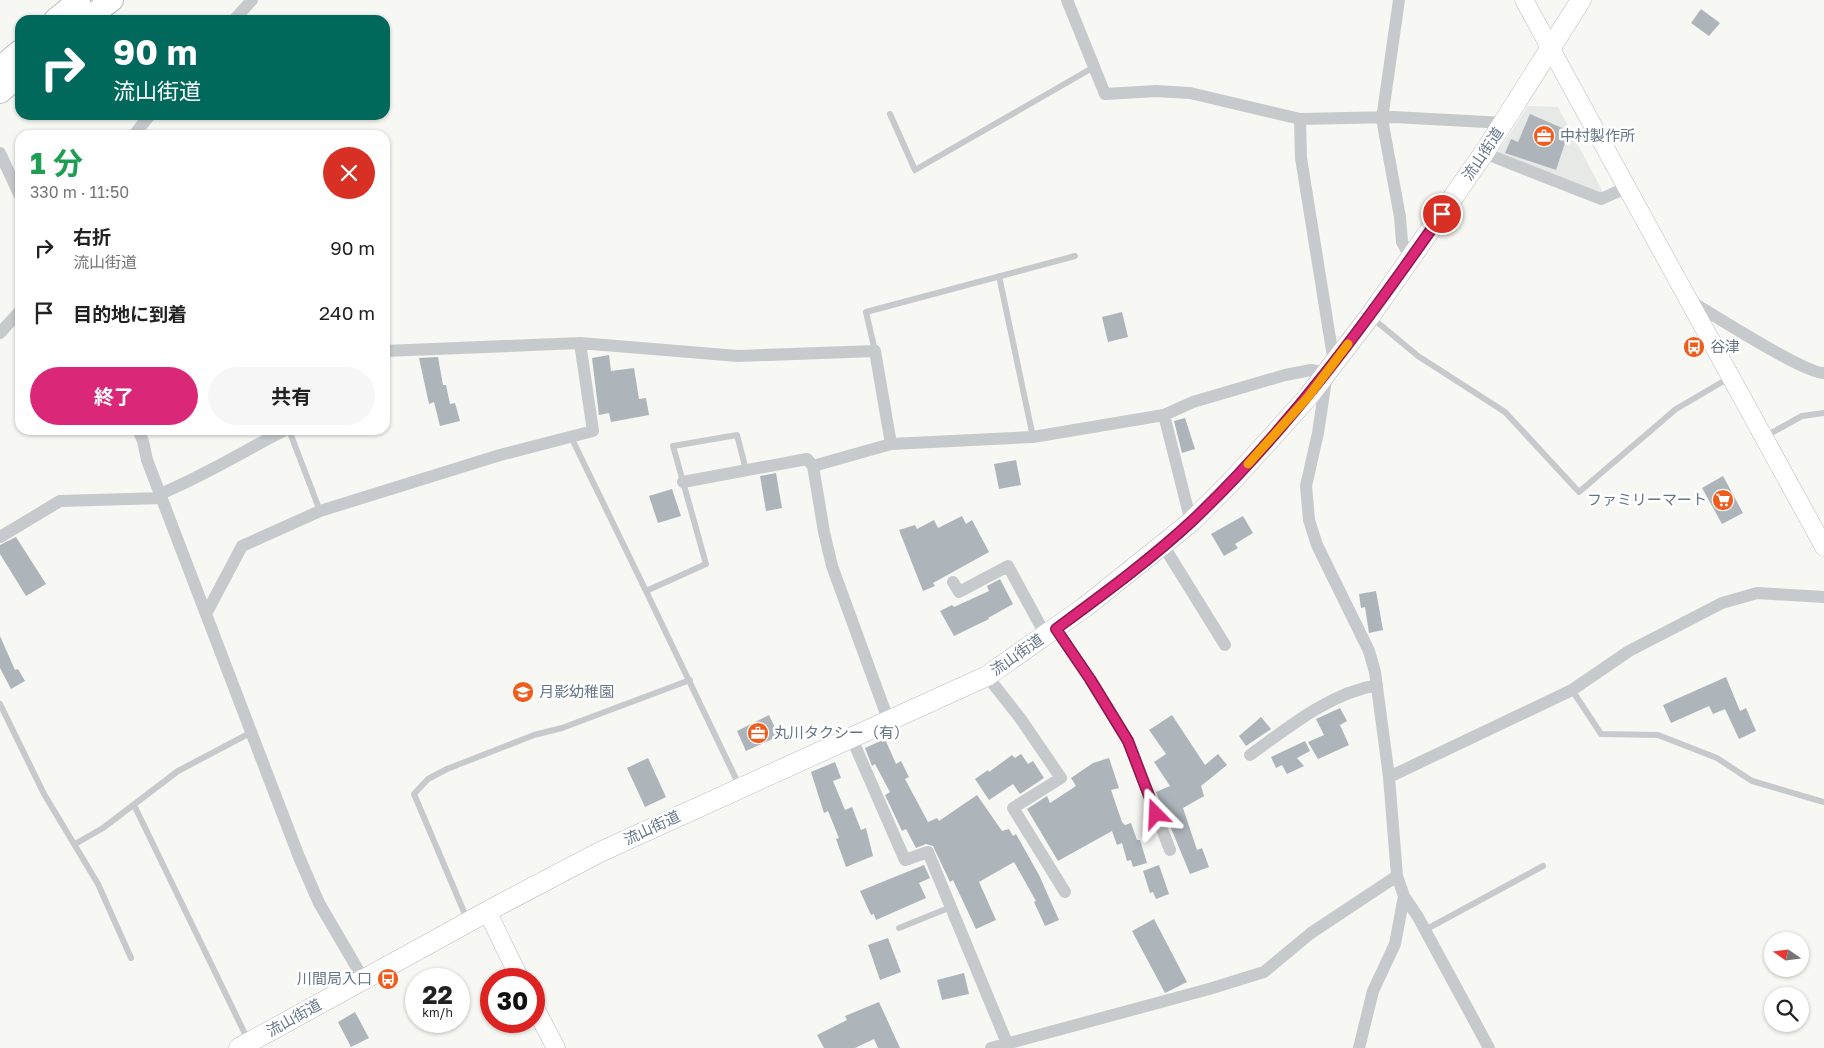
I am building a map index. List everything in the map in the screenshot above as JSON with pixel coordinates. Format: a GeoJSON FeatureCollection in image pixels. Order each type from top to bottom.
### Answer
{"type":"FeatureCollection","features":[{"type":"Feature","properties":{"kind":"highway"},"geometry":{"type":"LineString","coordinates":[[61,15],[79,0]]}},
{"type":"Feature","properties":{"kind":"highway"},"geometry":{"type":"LineString","coordinates":[[92,15],[112,0]]}},
{"type":"Feature","properties":{"kind":"highway"},"geometry":{"type":"LineString","coordinates":[[0,68],[15,55]]}},
{"type":"Feature","properties":{"kind":"highway"},"geometry":{"type":"LineString","coordinates":[[0,92],[15,80]]}},
{"type":"Feature","properties":{"kind":"main road","name":"流山街道"},"geometry":{"type":"LineString","coordinates":[[244,1045],[487,911],[600,852],[987,676],[1051,632],[1163,545],[1191,522],[1287,421],[1370,316],[1484,154],[1581,0]]}},
{"type":"Feature","properties":{"kind":"street"},"geometry":{"type":"LineString","coordinates":[[238,15],[252,0]]}},
{"type":"Feature","properties":{"kind":"street"},"geometry":{"type":"LineString","coordinates":[[1067,0],[1105,94],[1156,91],[1190,93],[1300,119],[1382,119],[1393,117],[1504,123]]}},
{"type":"Feature","properties":{"kind":"street"},"geometry":{"type":"LineString","coordinates":[[1399,0],[1382,119],[1400,217],[1402,242],[1411,258]]}},
{"type":"Feature","properties":{"kind":"street"},"geometry":{"type":"LineString","coordinates":[[1524,0],[1824,547]]}},
{"type":"Feature","properties":{"kind":"street"},"geometry":{"type":"LineString","coordinates":[[1300,119],[1300,158],[1330,368],[1306,486],[1309,520],[1317,545],[1369,651],[1377,685],[1389,777],[1397,876],[1404,896],[1425,930],[1489,1048]]}},
{"type":"Feature","properties":{"kind":"street"},"geometry":{"type":"LineString","coordinates":[[138,130],[146,120]]}},
{"type":"Feature","properties":{"kind":"street"},"geometry":{"type":"LineString","coordinates":[[0,153],[15,185]]}},
{"type":"Feature","properties":{"kind":"street"},"geometry":{"type":"LineString","coordinates":[[1484,154],[1601,200],[1628,187]]}},
{"type":"Feature","properties":{"kind":"street"},"geometry":{"type":"LineString","coordinates":[[1687,299],[1791,360],[1817,374],[1824,373]]}},
{"type":"Feature","properties":{"kind":"street"},"geometry":{"type":"LineString","coordinates":[[0,333],[15,316]]}},
{"type":"Feature","properties":{"kind":"street"},"geometry":{"type":"LineString","coordinates":[[206,614],[242,546],[320,511],[500,455],[593,431],[580,343]]}},
{"type":"Feature","properties":{"kind":"street"},"geometry":{"type":"LineString","coordinates":[[390,351],[580,343],[738,356],[875,351],[891,444]]}},
{"type":"Feature","properties":{"kind":"street"},"geometry":{"type":"LineString","coordinates":[[813,466],[891,444],[1033,436],[1164,415],[1193,402],[1285,375],[1330,368]]}},
{"type":"Feature","properties":{"kind":"street"},"geometry":{"type":"LineString","coordinates":[[1164,415],[1191,522]]}},
{"type":"Feature","properties":{"kind":"street"},"geometry":{"type":"LineString","coordinates":[[140,435],[281,813],[319,903],[364,980]]}},
{"type":"Feature","properties":{"kind":"street"},"geometry":{"type":"LineString","coordinates":[[0,537],[60,501],[161,496],[276,435]]}},
{"type":"Feature","properties":{"kind":"street"},"geometry":{"type":"LineString","coordinates":[[683,482],[807,459],[813,466],[824,532],[832,566],[889,722]]}},
{"type":"Feature","properties":{"kind":"street"},"geometry":{"type":"LineString","coordinates":[[1163,545],[1225,645]]}},
{"type":"Feature","properties":{"kind":"street"},"geometry":{"type":"LineString","coordinates":[[953,582],[959,592],[1008,566],[1051,632],[1090,679],[1128,741],[1170,850]]}},
{"type":"Feature","properties":{"kind":"street"},"geometry":{"type":"LineString","coordinates":[[1389,777],[1572,690],[1629,651],[1722,603],[1757,593],[1824,597]]}},
{"type":"Feature","properties":{"kind":"street"},"geometry":{"type":"LineString","coordinates":[[987,676],[1020,718],[1061,778],[1013,808],[1065,892]]}},
{"type":"Feature","properties":{"kind":"street"},"geometry":{"type":"LineString","coordinates":[[1250,755],[1324,705],[1360,688],[1377,685]]}},
{"type":"Feature","properties":{"kind":"street"},"geometry":{"type":"LineString","coordinates":[[852,739],[905,860],[928,852],[1007,1043]]}},
{"type":"Feature","properties":{"kind":"street"},"geometry":{"type":"LineString","coordinates":[[991,1048],[1209,990],[1264,972],[1311,933],[1397,876]]}},
{"type":"Feature","properties":{"kind":"street"},"geometry":{"type":"LineString","coordinates":[[1359,1048],[1372,992],[1395,944],[1404,896]]}},
{"type":"Feature","properties":{"kind":"street"},"geometry":{"type":"LineString","coordinates":[[487,911],[515,968]]}},
{"type":"Feature","properties":{"kind":"street"},"geometry":{"type":"LineString","coordinates":[[545,1027],[556,1048]]}},
{"type":"Feature","properties":{"kind":"lane"},"geometry":{"type":"LineString","coordinates":[[890,114],[915,170],[1094,67]]}},
{"type":"Feature","properties":{"kind":"lane"},"geometry":{"type":"LineString","coordinates":[[875,351],[866,312],[1075,256]]}},
{"type":"Feature","properties":{"kind":"lane"},"geometry":{"type":"LineString","coordinates":[[999,276],[1033,436]]}},
{"type":"Feature","properties":{"kind":"lane"},"geometry":{"type":"LineString","coordinates":[[1370,316],[1418,356],[1505,412],[1579,492],[1676,409],[1730,378]]}},
{"type":"Feature","properties":{"kind":"lane"},"geometry":{"type":"LineString","coordinates":[[1763,437],[1802,416],[1824,413]]}},
{"type":"Feature","properties":{"kind":"lane"},"geometry":{"type":"LineString","coordinates":[[291,435],[320,511]]}},
{"type":"Feature","properties":{"kind":"lane"},"geometry":{"type":"LineString","coordinates":[[646,591],[706,564],[673,446],[737,435],[746,470]]}},
{"type":"Feature","properties":{"kind":"lane"},"geometry":{"type":"LineString","coordinates":[[571,436],[741,788]]}},
{"type":"Feature","properties":{"kind":"lane"},"geometry":{"type":"LineString","coordinates":[[468,922],[414,794],[428,779],[447,769],[534,735],[562,728],[690,680]]}},
{"type":"Feature","properties":{"kind":"lane"},"geometry":{"type":"LineString","coordinates":[[1572,690],[1601,734],[1658,735],[1717,758],[1752,781],[1824,802]]}},
{"type":"Feature","properties":{"kind":"lane"},"geometry":{"type":"LineString","coordinates":[[0,704],[44,794],[98,884],[130,958]]}},
{"type":"Feature","properties":{"kind":"lane"},"geometry":{"type":"LineString","coordinates":[[75,844],[103,828],[178,771],[252,732]]}},
{"type":"Feature","properties":{"kind":"lane"},"geometry":{"type":"LineString","coordinates":[[134,804],[244,1045]]}},
{"type":"Feature","properties":{"kind":"lane"},"geometry":{"type":"LineString","coordinates":[[1425,930],[1543,866]]}},
{"type":"Feature","properties":{"kind":"lane"},"geometry":{"type":"LineString","coordinates":[[899,928],[951,907]]}},
{"type":"Feature","properties":{"kind":"shaded area"},"geometry":{"type":"Polygon","coordinates":[[[1528,106],[1558,107],[1604,194],[1496,155],[1528,106]]]}},
{"type":"Feature","properties":{"kind":"building"},"geometry":{"type":"Polygon","coordinates":[[[1701,9],[1720,23],[1709,36],[1691,23],[1701,9]]]}},
{"type":"Feature","properties":{"kind":"building","name":"中村製作所"},"geometry":{"type":"Polygon","coordinates":[[[1530,114],[1569,131],[1556,170],[1505,153],[1511,139],[1518,142],[1530,114]]]}},
{"type":"Feature","properties":{"kind":"building"},"geometry":{"type":"Polygon","coordinates":[[[1122,312],[1128,337],[1108,342],[1102,317],[1122,312]]]}},
{"type":"Feature","properties":{"kind":"building"},"geometry":{"type":"Polygon","coordinates":[[[609,355],[611,371],[634,368],[639,399],[646,398],[649,415],[611,422],[609,413],[599,415],[592,358],[609,355]]]}},
{"type":"Feature","properties":{"kind":"building"},"geometry":{"type":"Polygon","coordinates":[[[438,357],[443,385],[446,385],[450,404],[455,403],[460,421],[440,426],[434,402],[429,404],[419,358],[438,357]]]}},
{"type":"Feature","properties":{"kind":"building"},"geometry":{"type":"Polygon","coordinates":[[[1185,418],[1195,449],[1182,453],[1174,421],[1185,418]]]}},
{"type":"Feature","properties":{"kind":"building"},"geometry":{"type":"Polygon","coordinates":[[[1016,460],[1021,485],[999,489],[994,464],[1016,460]]]}},
{"type":"Feature","properties":{"kind":"building"},"geometry":{"type":"Polygon","coordinates":[[[776,473],[782,508],[766,511],[760,476],[776,473]]]}},
{"type":"Feature","properties":{"kind":"building","name":"ファミリーマート"},"geometry":{"type":"Polygon","coordinates":[[[1723,476],[1743,513],[1722,524],[1702,488],[1723,476]]]}},
{"type":"Feature","properties":{"kind":"building"},"geometry":{"type":"Polygon","coordinates":[[[672,489],[681,516],[658,523],[649,496],[672,489]]]}},
{"type":"Feature","properties":{"kind":"building"},"geometry":{"type":"Polygon","coordinates":[[[962,516],[966,524],[972,520],[989,552],[933,583],[935,586],[923,591],[899,530],[915,525],[917,529],[934,520],[938,528],[962,516]]]}},
{"type":"Feature","properties":{"kind":"building"},"geometry":{"type":"Polygon","coordinates":[[[1243,516],[1253,533],[1235,544],[1238,548],[1224,556],[1211,534],[1243,516]]]}},
{"type":"Feature","properties":{"kind":"building"},"geometry":{"type":"Polygon","coordinates":[[[16,537],[46,584],[26,596],[0,554],[0,545],[16,537]]]}},
{"type":"Feature","properties":{"kind":"building"},"geometry":{"type":"Polygon","coordinates":[[[1000,579],[1013,604],[989,619],[954,636],[940,611],[952,605],[954,607],[989,591],[987,586],[1000,579]]]}},
{"type":"Feature","properties":{"kind":"building"},"geometry":{"type":"Polygon","coordinates":[[[1376,591],[1383,630],[1369,633],[1365,607],[1361,608],[1359,594],[1376,591]]]}},
{"type":"Feature","properties":{"kind":"building"},"geometry":{"type":"Polygon","coordinates":[[[0,636],[15,670],[18,669],[25,681],[11,689],[0,668],[0,636]]]}},
{"type":"Feature","properties":{"kind":"building"},"geometry":{"type":"Polygon","coordinates":[[[1726,677],[1740,711],[1746,708],[1756,731],[1739,739],[1725,709],[1713,714],[1709,706],[1671,723],[1663,705],[1726,677]]]}},
{"type":"Feature","properties":{"kind":"building"},"geometry":{"type":"Polygon","coordinates":[[[1340,708],[1347,721],[1340,725],[1349,745],[1318,759],[1308,742],[1324,735],[1316,719],[1340,708]]]}},
{"type":"Feature","properties":{"kind":"building","name":"丸川タクシー（有）"},"geometry":{"type":"Polygon","coordinates":[[[769,715],[779,736],[746,751],[737,731],[769,715]]]}},
{"type":"Feature","properties":{"kind":"building"},"geometry":{"type":"Polygon","coordinates":[[[1172,715],[1205,765],[1218,754],[1227,765],[1201,786],[1204,796],[1183,808],[1197,850],[1202,848],[1209,867],[1190,874],[1156,792],[1170,786],[1154,762],[1166,754],[1149,730],[1172,715]]]}},
{"type":"Feature","properties":{"kind":"building"},"geometry":{"type":"Polygon","coordinates":[[[1261,717],[1271,729],[1246,746],[1239,736],[1261,717]]]}},
{"type":"Feature","properties":{"kind":"building"},"geometry":{"type":"Polygon","coordinates":[[[885,739],[896,764],[901,761],[909,777],[905,779],[928,822],[937,818],[939,821],[977,795],[1002,831],[1009,829],[1013,836],[1016,834],[1039,875],[1059,920],[1045,926],[1034,902],[1036,901],[1014,862],[979,882],[996,920],[976,929],[953,880],[950,882],[933,846],[926,844],[916,848],[906,829],[902,831],[885,795],[890,792],[875,764],[872,766],[865,748],[885,739]]]}},
{"type":"Feature","properties":{"kind":"building"},"geometry":{"type":"Polygon","coordinates":[[[1305,741],[1310,751],[1297,758],[1304,766],[1287,774],[1282,765],[1276,768],[1271,757],[1305,741]]]}},
{"type":"Feature","properties":{"kind":"building"},"geometry":{"type":"Polygon","coordinates":[[[1021,754],[1028,764],[1033,761],[1044,778],[1020,794],[1013,784],[989,800],[975,779],[988,770],[989,772],[1012,755],[1015,758],[1021,754]]]}},
{"type":"Feature","properties":{"kind":"building"},"geometry":{"type":"Polygon","coordinates":[[[648,758],[666,797],[645,807],[627,768],[648,758]]]}},
{"type":"Feature","properties":{"kind":"building"},"geometry":{"type":"Polygon","coordinates":[[[1109,758],[1119,788],[1111,790],[1122,822],[1125,825],[1131,823],[1137,840],[1140,840],[1147,863],[1133,867],[1131,860],[1127,861],[1122,843],[1117,845],[1112,831],[1058,861],[1027,809],[1047,796],[1050,803],[1076,786],[1071,778],[1093,763],[1109,758]]]}},
{"type":"Feature","properties":{"kind":"building"},"geometry":{"type":"Polygon","coordinates":[[[835,762],[841,778],[833,781],[845,810],[852,807],[861,830],[866,828],[873,856],[846,867],[836,839],[839,838],[828,811],[824,813],[811,772],[835,762]]]}},
{"type":"Feature","properties":{"kind":"building"},"geometry":{"type":"Polygon","coordinates":[[[924,865],[930,878],[919,883],[926,898],[876,920],[874,914],[871,915],[860,891],[924,865]]]}},
{"type":"Feature","properties":{"kind":"building"},"geometry":{"type":"Polygon","coordinates":[[[1159,865],[1169,894],[1156,899],[1153,892],[1150,893],[1143,871],[1159,865]]]}},
{"type":"Feature","properties":{"kind":"building"},"geometry":{"type":"Polygon","coordinates":[[[1154,919],[1187,982],[1165,993],[1132,931],[1154,919]]]}},
{"type":"Feature","properties":{"kind":"building"},"geometry":{"type":"Polygon","coordinates":[[[888,938],[901,972],[880,980],[868,945],[888,938]]]}},
{"type":"Feature","properties":{"kind":"building"},"geometry":{"type":"Polygon","coordinates":[[[964,973],[969,994],[942,1000],[937,980],[964,973]]]}},
{"type":"Feature","properties":{"kind":"building"},"geometry":{"type":"Polygon","coordinates":[[[879,1002],[900,1048],[878,1048],[874,1039],[855,1048],[824,1048],[817,1035],[847,1020],[845,1016],[879,1002]]]}},
{"type":"Feature","properties":{"kind":"building"},"geometry":{"type":"Polygon","coordinates":[[[355,1012],[369,1038],[351,1047],[338,1022],[355,1012]]]}},
{"type":"Feature","properties":{"kind":"slow traffic"},"geometry":{"type":"LineString","coordinates":[[1248,464],[1308,397],[1348,344]]}},
{"type":"Feature","properties":{"kind":"place","name":"中村製作所"},"geometry":{"type":"Point","coordinates":[1544,136]}},
{"type":"Feature","properties":{"kind":"place","name":"谷津"},"geometry":{"type":"Point","coordinates":[1694,347]}},
{"type":"Feature","properties":{"kind":"place","name":"ファミリーマート"},"geometry":{"type":"Point","coordinates":[1723,500]}},
{"type":"Feature","properties":{"kind":"place","name":"月影幼稚園"},"geometry":{"type":"Point","coordinates":[523,692]}},
{"type":"Feature","properties":{"kind":"place","name":"丸川タクシー（有）"},"geometry":{"type":"Point","coordinates":[758,733]}},
{"type":"Feature","properties":{"kind":"place","name":"川間局入口"},"geometry":{"type":"Point","coordinates":[388,979]}},
{"type":"Feature","properties":{"kind":"route"},"geometry":{"type":"LineString","coordinates":[[1156,814],[1128,741],[1090,679],[1056,629],[1191,522],[1233,480],[1287,421],[1327,373],[1442,214]]}}]}
